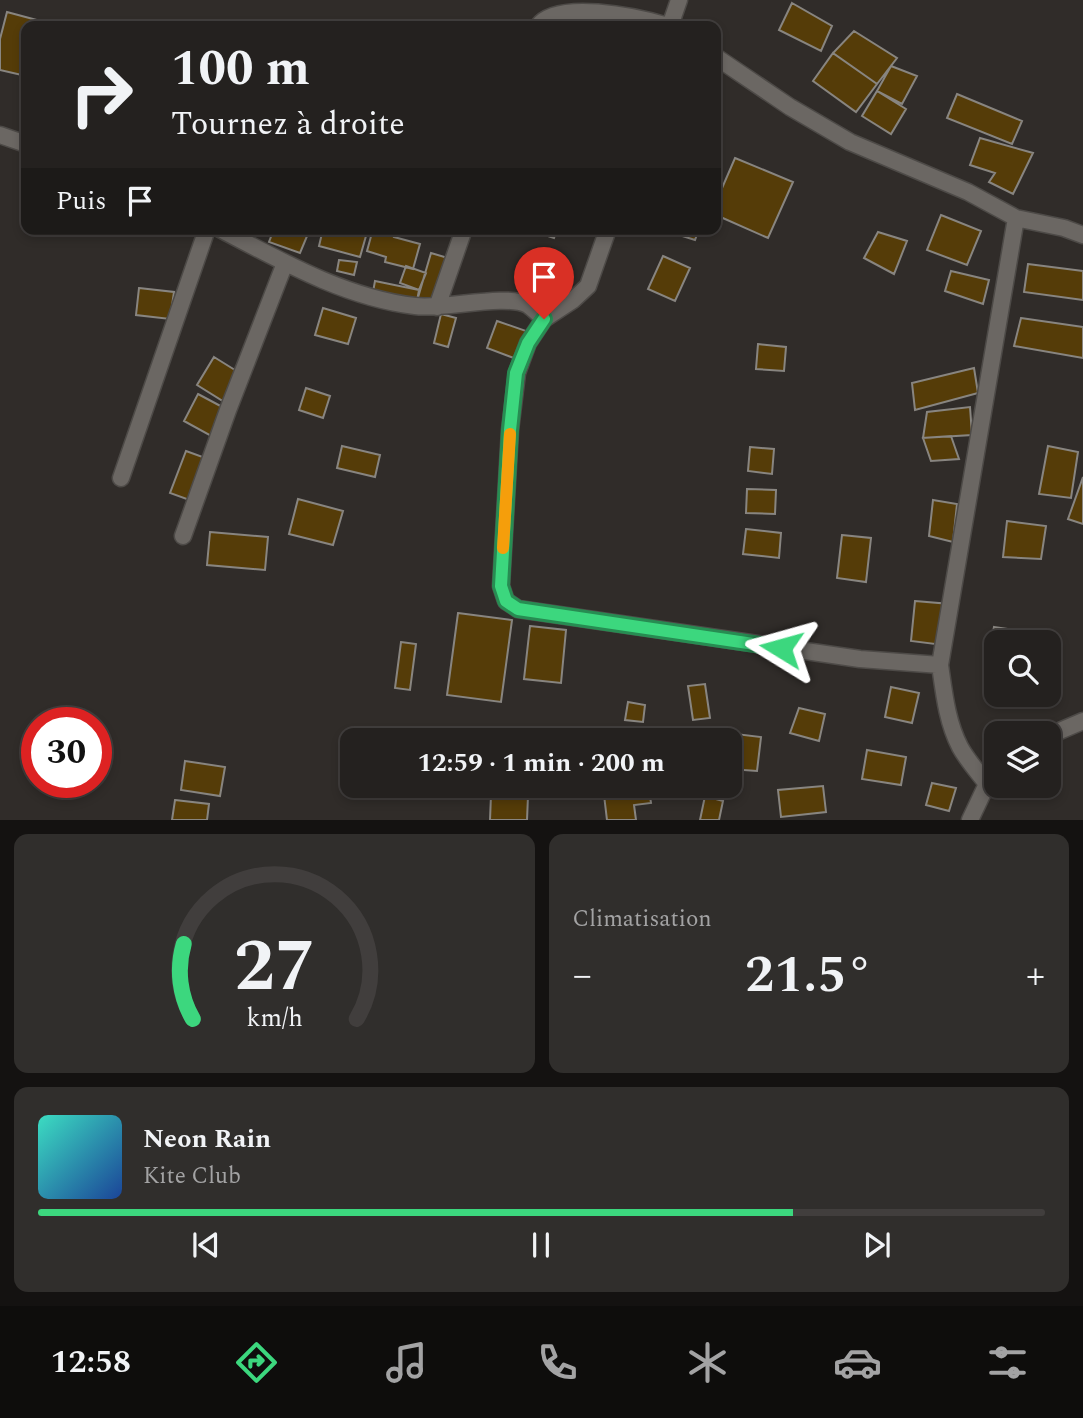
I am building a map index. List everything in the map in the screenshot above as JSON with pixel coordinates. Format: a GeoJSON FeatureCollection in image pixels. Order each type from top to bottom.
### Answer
{"type":"FeatureCollection","features":[{"type":"Feature","properties":{"kind":"street"},"geometry":{"type":"LineString","coordinates":[[671,21],[679,0]]}},
{"type":"Feature","properties":{"kind":"street"},"geometry":{"type":"LineString","coordinates":[[540,21],[544,14],[555,8],[572,5],[613,10],[652,21]]}},
{"type":"Feature","properties":{"kind":"street"},"geometry":{"type":"LineString","coordinates":[[721,60],[790,107],[850,142],[968,192],[1017,218],[1083,235]]}},
{"type":"Feature","properties":{"kind":"street"},"geometry":{"type":"LineString","coordinates":[[0,135],[21,142]]}},
{"type":"Feature","properties":{"kind":"street"},"geometry":{"type":"LineString","coordinates":[[984,773],[961,749],[951,727],[940,665],[1017,218]]}},
{"type":"Feature","properties":{"kind":"street"},"geometry":{"type":"LineString","coordinates":[[121,478],[205,235]]}},
{"type":"Feature","properties":{"kind":"street"},"geometry":{"type":"LineString","coordinates":[[231,235],[285,263],[365,295],[393,303],[437,307],[516,301],[528,305],[544,319]]}},
{"type":"Feature","properties":{"kind":"street"},"geometry":{"type":"LineString","coordinates":[[437,307],[462,235]]}},
{"type":"Feature","properties":{"kind":"street"},"geometry":{"type":"LineString","coordinates":[[606,235],[587,286],[573,300],[544,319],[528,343],[516,373],[501,586],[506,601],[518,609],[545,613],[860,659],[940,665]]}},
{"type":"Feature","properties":{"kind":"street"},"geometry":{"type":"LineString","coordinates":[[183,536],[285,263]]}},
{"type":"Feature","properties":{"kind":"street"},"geometry":{"type":"LineString","coordinates":[[1061,730],[1083,721]]}},
{"type":"Feature","properties":{"kind":"street"},"geometry":{"type":"LineString","coordinates":[[970,820],[984,793]]}},
{"type":"Feature","properties":{"kind":"building"},"geometry":{"type":"Polygon","coordinates":[[[792,3],[832,26],[821,51],[779,30],[792,3]]]}},
{"type":"Feature","properties":{"kind":"building"},"geometry":{"type":"Polygon","coordinates":[[[7,12],[40,21],[21,21],[21,75],[0,70],[0,39],[7,12]]]}},
{"type":"Feature","properties":{"kind":"building"},"geometry":{"type":"Polygon","coordinates":[[[854,31],[897,58],[877,84],[833,53],[854,31]]]}},
{"type":"Feature","properties":{"kind":"building"},"geometry":{"type":"Polygon","coordinates":[[[833,53],[877,84],[856,112],[813,81],[833,53]]]}},
{"type":"Feature","properties":{"kind":"building"},"geometry":{"type":"Polygon","coordinates":[[[891,66],[917,76],[902,104],[877,91],[891,66]]]}},
{"type":"Feature","properties":{"kind":"building"},"geometry":{"type":"Polygon","coordinates":[[[877,91],[906,109],[891,134],[862,116],[877,91]]]}},
{"type":"Feature","properties":{"kind":"building"},"geometry":{"type":"Polygon","coordinates":[[[957,94],[1022,121],[1012,144],[947,118],[957,94]]]}},
{"type":"Feature","properties":{"kind":"building"},"geometry":{"type":"Polygon","coordinates":[[[980,138],[1033,153],[1013,194],[989,182],[995,173],[970,165],[980,138]]]}},
{"type":"Feature","properties":{"kind":"building"},"geometry":{"type":"Polygon","coordinates":[[[735,158],[793,182],[768,238],[721,217],[721,190],[735,158]]]}},
{"type":"Feature","properties":{"kind":"building"},"geometry":{"type":"Polygon","coordinates":[[[941,215],[981,231],[967,265],[927,250],[941,215]]]}},
{"type":"Feature","properties":{"kind":"building"},"geometry":{"type":"Polygon","coordinates":[[[878,232],[907,241],[894,274],[864,258],[878,232]]]}},
{"type":"Feature","properties":{"kind":"building"},"geometry":{"type":"Polygon","coordinates":[[[272,235],[308,235],[300,253],[269,242],[272,235]]]}},
{"type":"Feature","properties":{"kind":"building"},"geometry":{"type":"Polygon","coordinates":[[[322,235],[366,235],[360,257],[319,246],[322,235]]]}},
{"type":"Feature","properties":{"kind":"building"},"geometry":{"type":"Polygon","coordinates":[[[371,235],[395,235],[420,244],[413,269],[385,262],[386,257],[367,251],[371,235]]]}},
{"type":"Feature","properties":{"kind":"building"},"geometry":{"type":"Polygon","coordinates":[[[679,235],[697,235],[695,240],[679,235]]]}},
{"type":"Feature","properties":{"kind":"building"},"geometry":{"type":"Polygon","coordinates":[[[431,253],[458,261],[443,309],[417,301],[431,253]]]}},
{"type":"Feature","properties":{"kind":"building"},"geometry":{"type":"Polygon","coordinates":[[[663,256],[690,268],[675,301],[648,289],[663,256]]]}},
{"type":"Feature","properties":{"kind":"building"},"geometry":{"type":"Polygon","coordinates":[[[339,260],[357,262],[354,275],[337,271],[339,260]]]}},
{"type":"Feature","properties":{"kind":"building"},"geometry":{"type":"Polygon","coordinates":[[[1028,264],[1083,271],[1083,300],[1024,292],[1028,264]]]}},
{"type":"Feature","properties":{"kind":"building"},"geometry":{"type":"Polygon","coordinates":[[[406,266],[426,273],[419,290],[400,283],[406,266]]]}},
{"type":"Feature","properties":{"kind":"building"},"geometry":{"type":"Polygon","coordinates":[[[951,271],[989,280],[983,304],[945,291],[951,271]]]}},
{"type":"Feature","properties":{"kind":"building"},"geometry":{"type":"Polygon","coordinates":[[[375,281],[419,290],[417,301],[373,292],[375,281]]]}},
{"type":"Feature","properties":{"kind":"building"},"geometry":{"type":"Polygon","coordinates":[[[139,288],[174,292],[170,319],[136,315],[139,288]]]}},
{"type":"Feature","properties":{"kind":"building"},"geometry":{"type":"Polygon","coordinates":[[[323,308],[356,318],[348,344],[315,335],[323,308]]]}},
{"type":"Feature","properties":{"kind":"building"},"geometry":{"type":"Polygon","coordinates":[[[441,314],[456,318],[448,347],[434,343],[441,314]]]}},
{"type":"Feature","properties":{"kind":"building"},"geometry":{"type":"Polygon","coordinates":[[[1021,318],[1083,327],[1083,358],[1014,346],[1021,318]]]}},
{"type":"Feature","properties":{"kind":"building"},"geometry":{"type":"Polygon","coordinates":[[[497,321],[529,332],[519,360],[487,348],[497,321]]]}},
{"type":"Feature","properties":{"kind":"building"},"geometry":{"type":"Polygon","coordinates":[[[758,344],[786,347],[784,371],[756,369],[758,344]]]}},
{"type":"Feature","properties":{"kind":"building"},"geometry":{"type":"Polygon","coordinates":[[[214,357],[243,375],[226,403],[197,385],[214,357]]]}},
{"type":"Feature","properties":{"kind":"building"},"geometry":{"type":"Polygon","coordinates":[[[974,368],[978,393],[915,410],[912,383],[974,368]]]}},
{"type":"Feature","properties":{"kind":"building"},"geometry":{"type":"Polygon","coordinates":[[[306,388],[330,396],[323,418],[299,410],[306,388]]]}},
{"type":"Feature","properties":{"kind":"building"},"geometry":{"type":"Polygon","coordinates":[[[198,394],[228,410],[213,437],[184,421],[198,394]]]}},
{"type":"Feature","properties":{"kind":"building"},"geometry":{"type":"Polygon","coordinates":[[[970,407],[972,435],[923,438],[927,412],[970,407]]]}},
{"type":"Feature","properties":{"kind":"building"},"geometry":{"type":"Polygon","coordinates":[[[951,436],[959,459],[931,461],[923,438],[951,436]]]}},
{"type":"Feature","properties":{"kind":"building"},"geometry":{"type":"Polygon","coordinates":[[[342,446],[380,455],[375,477],[337,468],[342,446]]]}},
{"type":"Feature","properties":{"kind":"building"},"geometry":{"type":"Polygon","coordinates":[[[1048,446],[1078,452],[1071,498],[1039,494],[1048,446]]]}},
{"type":"Feature","properties":{"kind":"building"},"geometry":{"type":"Polygon","coordinates":[[[750,447],[774,449],[772,474],[748,471],[750,447]]]}},
{"type":"Feature","properties":{"kind":"building"},"geometry":{"type":"Polygon","coordinates":[[[186,451],[211,460],[195,502],[170,493],[186,451]]]}},
{"type":"Feature","properties":{"kind":"building"},"geometry":{"type":"Polygon","coordinates":[[[1083,477],[1083,524],[1068,519],[1083,477]]]}},
{"type":"Feature","properties":{"kind":"building"},"geometry":{"type":"Polygon","coordinates":[[[747,489],[776,490],[775,514],[746,513],[747,489]]]}},
{"type":"Feature","properties":{"kind":"building"},"geometry":{"type":"Polygon","coordinates":[[[298,499],[343,511],[333,545],[289,534],[298,499]]]}},
{"type":"Feature","properties":{"kind":"building"},"geometry":{"type":"Polygon","coordinates":[[[933,500],[957,504],[953,542],[929,536],[933,500]]]}},
{"type":"Feature","properties":{"kind":"building"},"geometry":{"type":"Polygon","coordinates":[[[1007,521],[1046,526],[1041,559],[1003,557],[1007,521]]]}},
{"type":"Feature","properties":{"kind":"building"},"geometry":{"type":"Polygon","coordinates":[[[746,529],[781,533],[779,558],[743,554],[746,529]]]}},
{"type":"Feature","properties":{"kind":"building"},"geometry":{"type":"Polygon","coordinates":[[[210,532],[268,537],[265,570],[207,565],[210,532]]]}},
{"type":"Feature","properties":{"kind":"building"},"geometry":{"type":"Polygon","coordinates":[[[842,535],[871,538],[866,582],[837,578],[842,535]]]}},
{"type":"Feature","properties":{"kind":"building"},"geometry":{"type":"Polygon","coordinates":[[[915,601],[950,604],[943,645],[911,641],[915,601]]]}},
{"type":"Feature","properties":{"kind":"building"},"geometry":{"type":"Polygon","coordinates":[[[458,613],[512,620],[501,702],[447,695],[458,613]]]}},
{"type":"Feature","properties":{"kind":"building"},"geometry":{"type":"Polygon","coordinates":[[[530,626],[566,630],[561,683],[524,679],[530,626]]]}},
{"type":"Feature","properties":{"kind":"building"},"geometry":{"type":"Polygon","coordinates":[[[994,627],[1015,630],[993,630],[994,627]]]}},
{"type":"Feature","properties":{"kind":"building"},"geometry":{"type":"Polygon","coordinates":[[[401,642],[416,644],[410,690],[395,688],[401,642]]]}},
{"type":"Feature","properties":{"kind":"building"},"geometry":{"type":"Polygon","coordinates":[[[705,684],[710,718],[693,720],[688,686],[705,684]]]}},
{"type":"Feature","properties":{"kind":"building"},"geometry":{"type":"Polygon","coordinates":[[[891,687],[919,693],[912,723],[885,717],[891,687]]]}},
{"type":"Feature","properties":{"kind":"building"},"geometry":{"type":"Polygon","coordinates":[[[628,702],[645,705],[643,722],[625,720],[628,702]]]}},
{"type":"Feature","properties":{"kind":"building"},"geometry":{"type":"Polygon","coordinates":[[[799,708],[825,714],[819,741],[790,733],[799,708]]]}},
{"type":"Feature","properties":{"kind":"building"},"geometry":{"type":"Polygon","coordinates":[[[742,735],[761,737],[757,771],[742,770],[742,735]]]}},
{"type":"Feature","properties":{"kind":"building"},"geometry":{"type":"Polygon","coordinates":[[[867,750],[906,757],[901,785],[862,779],[867,750]]]}},
{"type":"Feature","properties":{"kind":"building"},"geometry":{"type":"Polygon","coordinates":[[[185,761],[225,767],[220,796],[181,790],[185,761]]]}},
{"type":"Feature","properties":{"kind":"building"},"geometry":{"type":"Polygon","coordinates":[[[932,783],[956,788],[949,811],[926,805],[932,783]]]}},
{"type":"Feature","properties":{"kind":"building"},"geometry":{"type":"Polygon","coordinates":[[[823,786],[826,812],[781,817],[778,790],[823,786]]]}},
{"type":"Feature","properties":{"kind":"building"},"geometry":{"type":"Polygon","coordinates":[[[491,798],[528,798],[527,820],[490,820],[491,798]]]}},
{"type":"Feature","properties":{"kind":"building"},"geometry":{"type":"Polygon","coordinates":[[[604,798],[650,798],[651,803],[634,805],[636,820],[607,820],[604,798]]]}},
{"type":"Feature","properties":{"kind":"building"},"geometry":{"type":"Polygon","coordinates":[[[705,798],[723,801],[719,820],[700,820],[705,798]]]}},
{"type":"Feature","properties":{"kind":"building"},"geometry":{"type":"Polygon","coordinates":[[[175,800],[209,804],[207,820],[172,820],[175,800]]]}},
{"type":"Feature","properties":{"kind":"slow traffic"},"geometry":{"type":"LineString","coordinates":[[503,548],[510,434]]}},
{"type":"Feature","properties":{"kind":"route"},"geometry":{"type":"LineString","coordinates":[[544,319],[528,343],[516,373],[501,586],[506,601],[518,609],[781,648]]}}]}
